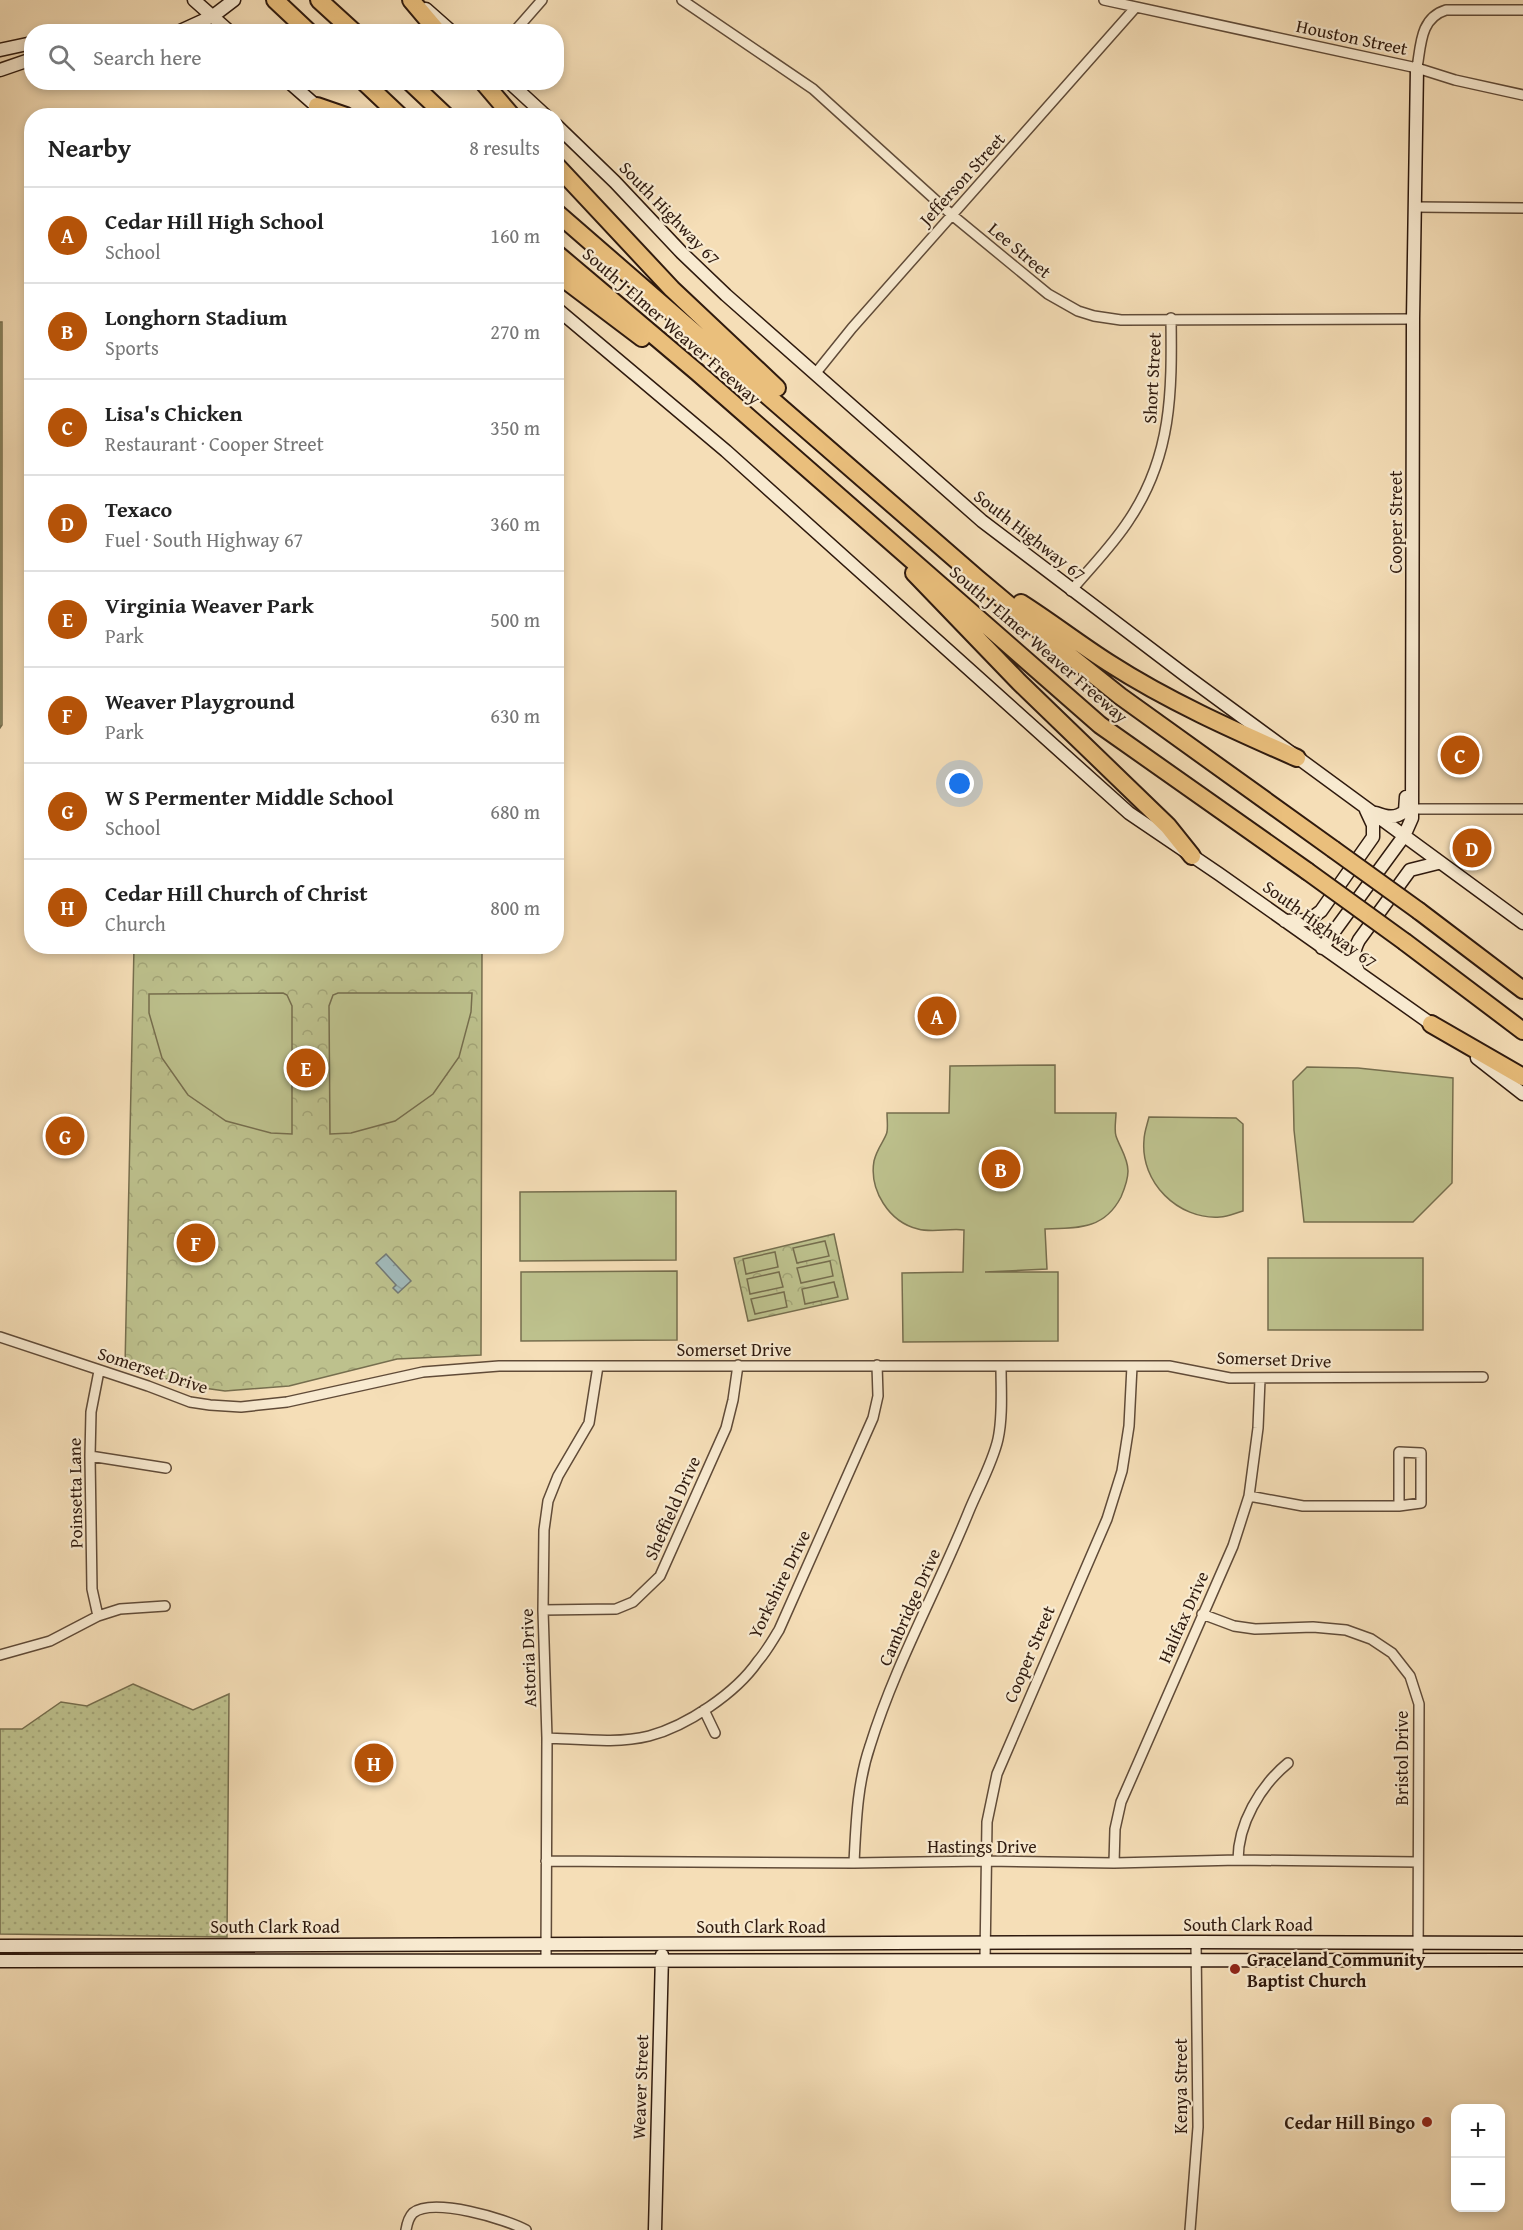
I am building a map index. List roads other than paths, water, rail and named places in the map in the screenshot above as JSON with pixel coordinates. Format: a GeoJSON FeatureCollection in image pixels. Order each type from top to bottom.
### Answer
{"type":"FeatureCollection","features":[{"type":"Feature","properties":{"kind":"highway"},"geometry":{"type":"LineString","coordinates":[[275,0],[300,24]]}},
{"type":"Feature","properties":{"kind":"highway"},"geometry":{"type":"LineString","coordinates":[[319,0],[345,24]]}},
{"type":"Feature","properties":{"kind":"highway"},"geometry":{"type":"LineString","coordinates":[[411,0],[431,24]]}},
{"type":"Feature","properties":{"kind":"highway"},"geometry":{"type":"LineString","coordinates":[[372,90],[391,108]]}},
{"type":"Feature","properties":{"kind":"highway"},"geometry":{"type":"LineString","coordinates":[[418,90],[438,108]]}},
{"type":"Feature","properties":{"kind":"highway"},"geometry":{"type":"LineString","coordinates":[[490,90],[505,108]]}},
{"type":"Feature","properties":{"kind":"highway"},"geometry":{"type":"LineString","coordinates":[[564,174],[672,289],[786,397],[810,432]]}},
{"type":"Feature","properties":{"kind":"highway","name":"South J Elmer Weaver Freeway"},"geometry":{"type":"LineString","coordinates":[[564,219],[977,578],[1120,696],[1419,911],[1523,990]]}},
{"type":"Feature","properties":{"kind":"highway","name":"South J Elmer Weaver Freeway"},"geometry":{"type":"LineString","coordinates":[[564,260],[698,372],[1100,724],[1307,870],[1523,1031]]}},
{"type":"Feature","properties":{"kind":"highway"},"geometry":{"type":"LineString","coordinates":[[564,279],[670,359],[698,372]]}},
{"type":"Feature","properties":{"kind":"highway"},"geometry":{"type":"LineString","coordinates":[[895,544],[917,577],[1019,682],[1168,826],[1192,856]]}},
{"type":"Feature","properties":{"kind":"highway"},"geometry":{"type":"LineString","coordinates":[[977,578],[1023,604],[1129,674],[1216,722],[1297,758]]}},
{"type":"Feature","properties":{"kind":"highway"},"geometry":{"type":"LineString","coordinates":[[1431,1024],[1523,1077]]}},
{"type":"Feature","properties":{"kind":"main road"},"geometry":{"type":"LineString","coordinates":[[194,0],[222,24]]}},
{"type":"Feature","properties":{"kind":"main road"},"geometry":{"type":"LineString","coordinates":[[196,24],[213,16],[234,0]]}},
{"type":"Feature","properties":{"kind":"main road"},"geometry":{"type":"LineString","coordinates":[[416,0],[443,24]]}},
{"type":"Feature","properties":{"kind":"main road"},"geometry":{"type":"LineString","coordinates":[[0,50],[24,45]]}},
{"type":"Feature","properties":{"kind":"main road"},"geometry":{"type":"LineString","coordinates":[[0,69],[24,62]]}},
{"type":"Feature","properties":{"kind":"main road","name":"Cooper Street"},"geometry":{"type":"LineString","coordinates":[[1322,948],[1404,836],[1410,825],[1413,809],[1413,319],[1417,68]]}},
{"type":"Feature","properties":{"kind":"main road"},"geometry":{"type":"LineString","coordinates":[[298,90],[319,108]]}},
{"type":"Feature","properties":{"kind":"main road"},"geometry":{"type":"LineString","coordinates":[[518,90],[537,108]]}},
{"type":"Feature","properties":{"kind":"main road","name":"South Highway 67"},"geometry":{"type":"LineString","coordinates":[[564,133],[615,182],[682,253],[982,521],[1071,591],[1438,863],[1523,923]]}},
{"type":"Feature","properties":{"kind":"main road","name":"South Highway 67"},"geometry":{"type":"LineString","coordinates":[[564,315],[726,451],[1130,813],[1431,1024],[1523,1094]]}},
{"type":"Feature","properties":{"kind":"main road"},"geometry":{"type":"LineString","coordinates":[[1366,810],[1388,817],[1405,812],[1407,757],[1412,738]]}},
{"type":"Feature","properties":{"kind":"main road"},"geometry":{"type":"LineString","coordinates":[[1285,921],[1310,920],[1321,911],[1372,837],[1373,825],[1366,810]]}},
{"type":"Feature","properties":{"kind":"main road"},"geometry":{"type":"LineString","coordinates":[[1360,975],[1353,956],[1359,940],[1410,870],[1438,863]]}},
{"type":"Feature","properties":{"kind":"main road","name":"South Clark Road"},"geometry":{"type":"LineString","coordinates":[[0,1946],[1523,1943]]}},
{"type":"Feature","properties":{"kind":"main road"},"geometry":{"type":"LineString","coordinates":[[320,1944],[320,1961]]}},
{"type":"Feature","properties":{"kind":"main road"},"geometry":{"type":"LineString","coordinates":[[443,1944],[443,1961]]}},
{"type":"Feature","properties":{"kind":"main road","name":"Weaver Street"},"geometry":{"type":"LineString","coordinates":[[655,2230],[662,1945]]}},
{"type":"Feature","properties":{"kind":"main road","name":"South Clark Road"},"geometry":{"type":"LineString","coordinates":[[0,1961],[1523,1960]]}},
{"type":"Feature","properties":{"kind":"street"},"geometry":{"type":"LineString","coordinates":[[521,24],[542,0]]}},
{"type":"Feature","properties":{"kind":"street","name":"Lee Street"},"geometry":{"type":"LineString","coordinates":[[682,0],[813,89],[952,215],[1048,294],[1078,311],[1121,320],[1171,318],[1413,319]]}},
{"type":"Feature","properties":{"kind":"street","name":"Houston Street"},"geometry":{"type":"LineString","coordinates":[[1104,0],[1417,68],[1455,80],[1523,94]]}},
{"type":"Feature","properties":{"kind":"street","name":"Jefferson Street"},"geometry":{"type":"LineString","coordinates":[[815,374],[1136,7]]}},
{"type":"Feature","properties":{"kind":"street"},"geometry":{"type":"LineString","coordinates":[[1417,68],[1425,27],[1436,14],[1446,10],[1523,10]]}},
{"type":"Feature","properties":{"kind":"street"},"geometry":{"type":"LineString","coordinates":[[1415,207],[1523,208]]}},
{"type":"Feature","properties":{"kind":"street","name":"Short Street"},"geometry":{"type":"LineString","coordinates":[[1071,591],[1128,523],[1143,498],[1157,465],[1167,431],[1170,404],[1171,318]]}},
{"type":"Feature","properties":{"kind":"street"},"geometry":{"type":"LineString","coordinates":[[1413,809],[1523,809]]}},
{"type":"Feature","properties":{"kind":"street","name":"Somerset Drive"},"geometry":{"type":"LineString","coordinates":[[0,1337],[190,1402],[210,1406],[241,1407],[287,1402],[423,1372],[499,1366],[1169,1366],[1230,1378],[1483,1377]]}},
{"type":"Feature","properties":{"kind":"street","name":"Sheffield Drive"},"geometry":{"type":"LineString","coordinates":[[543,1610],[616,1609],[633,1602],[660,1576],[726,1428],[738,1365]]}},
{"type":"Feature","properties":{"kind":"street","name":"Yorkshire Drive"},"geometry":{"type":"LineString","coordinates":[[547,1738],[626,1739],[649,1736],[675,1726],[704,1710],[739,1683],[758,1663],[778,1630],[873,1418],[878,1396],[877,1365]]}},
{"type":"Feature","properties":{"kind":"street","name":"Astoria Drive"},"geometry":{"type":"LineString","coordinates":[[546,1961],[547,1738],[543,1610],[544,1530],[548,1501],[558,1476],[589,1423],[598,1366]]}},
{"type":"Feature","properties":{"kind":"street","name":"Cambridge Drive"},"geometry":{"type":"LineString","coordinates":[[854,1863],[861,1779],[886,1698],[998,1441],[1001,1366]]}},
{"type":"Feature","properties":{"kind":"street","name":"Cooper Street"},"geometry":{"type":"LineString","coordinates":[[985,1960],[987,1822],[997,1774],[1107,1519],[1122,1471],[1129,1426],[1132,1366]]}},
{"type":"Feature","properties":{"kind":"street","name":"Poinsetta Lane"},"geometry":{"type":"LineString","coordinates":[[98,1616],[92,1589],[90,1456],[91,1412],[99,1371]]}},
{"type":"Feature","properties":{"kind":"street","name":"Halifax Drive"},"geometry":{"type":"LineString","coordinates":[[1114,1863],[1115,1829],[1121,1802],[1233,1546],[1249,1496],[1258,1428],[1260,1379]]}},
{"type":"Feature","properties":{"kind":"street"},"geometry":{"type":"LineString","coordinates":[[1249,1496],[1303,1506],[1399,1506],[1421,1503],[1421,1453],[1399,1452],[1399,1506]]}},
{"type":"Feature","properties":{"kind":"street"},"geometry":{"type":"LineString","coordinates":[[90,1456],[166,1468]]}},
{"type":"Feature","properties":{"kind":"street"},"geometry":{"type":"LineString","coordinates":[[0,1655],[50,1641],[98,1616],[120,1609],[165,1606]]}},
{"type":"Feature","properties":{"kind":"street","name":"Bristol Drive"},"geometry":{"type":"LineString","coordinates":[[1202,1614],[1234,1626],[1256,1629],[1313,1627],[1346,1630],[1371,1639],[1392,1653],[1410,1676],[1419,1704],[1418,1960]]}},
{"type":"Feature","properties":{"kind":"street"},"geometry":{"type":"LineString","coordinates":[[704,1710],[715,1733]]}},
{"type":"Feature","properties":{"kind":"street"},"geometry":{"type":"LineString","coordinates":[[1238,1860],[1238,1845],[1243,1827],[1269,1781],[1288,1763]]}},
{"type":"Feature","properties":{"kind":"street","name":"Hastings Drive"},"geometry":{"type":"LineString","coordinates":[[546,1861],[1418,1862]]}},
{"type":"Feature","properties":{"kind":"street","name":"Kenya Street"},"geometry":{"type":"LineString","coordinates":[[1190,2230],[1198,2127],[1196,1942]]}},
{"type":"Feature","properties":{"kind":"street"},"geometry":{"type":"LineString","coordinates":[[406,2230],[413,2213],[429,2207],[470,2211],[514,2223],[526,2230]]}},
{"type":"Feature","properties":{"kind":"water"},"geometry":{"type":"Polygon","coordinates":[[[386,1254],[411,1281],[398,1293],[393,1288],[396,1285],[376,1263],[386,1254]]]}},
{"type":"Feature","properties":{"kind":"place","name":"Lisa's Chicken"},"geometry":{"type":"Point","coordinates":[1460,755]}},
{"type":"Feature","properties":{"kind":"place","name":"Texaco"},"geometry":{"type":"Point","coordinates":[1472,848]}},
{"type":"Feature","properties":{"kind":"place","name":"Cedar Hill High School"},"geometry":{"type":"Point","coordinates":[937,1016]}},
{"type":"Feature","properties":{"kind":"place","name":"Virginia Weaver Park"},"geometry":{"type":"Point","coordinates":[306,1068]}},
{"type":"Feature","properties":{"kind":"place","name":"W S Permenter Middle School"},"geometry":{"type":"Point","coordinates":[65,1136]}},
{"type":"Feature","properties":{"kind":"place","name":"Longhorn Stadium"},"geometry":{"type":"Point","coordinates":[1001,1169]}},
{"type":"Feature","properties":{"kind":"place","name":"Weaver Playground"},"geometry":{"type":"Point","coordinates":[196,1243]}},
{"type":"Feature","properties":{"kind":"place","name":"Cedar Hill Church of Christ"},"geometry":{"type":"Point","coordinates":[374,1763]}},
{"type":"Feature","properties":{"kind":"place","name":"Graceland Community Baptist Church"},"geometry":{"type":"Point","coordinates":[1235,1969]}},
{"type":"Feature","properties":{"kind":"place","name":"Cedar Hill Bingo"},"geometry":{"type":"Point","coordinates":[1427,2122]}}]}
